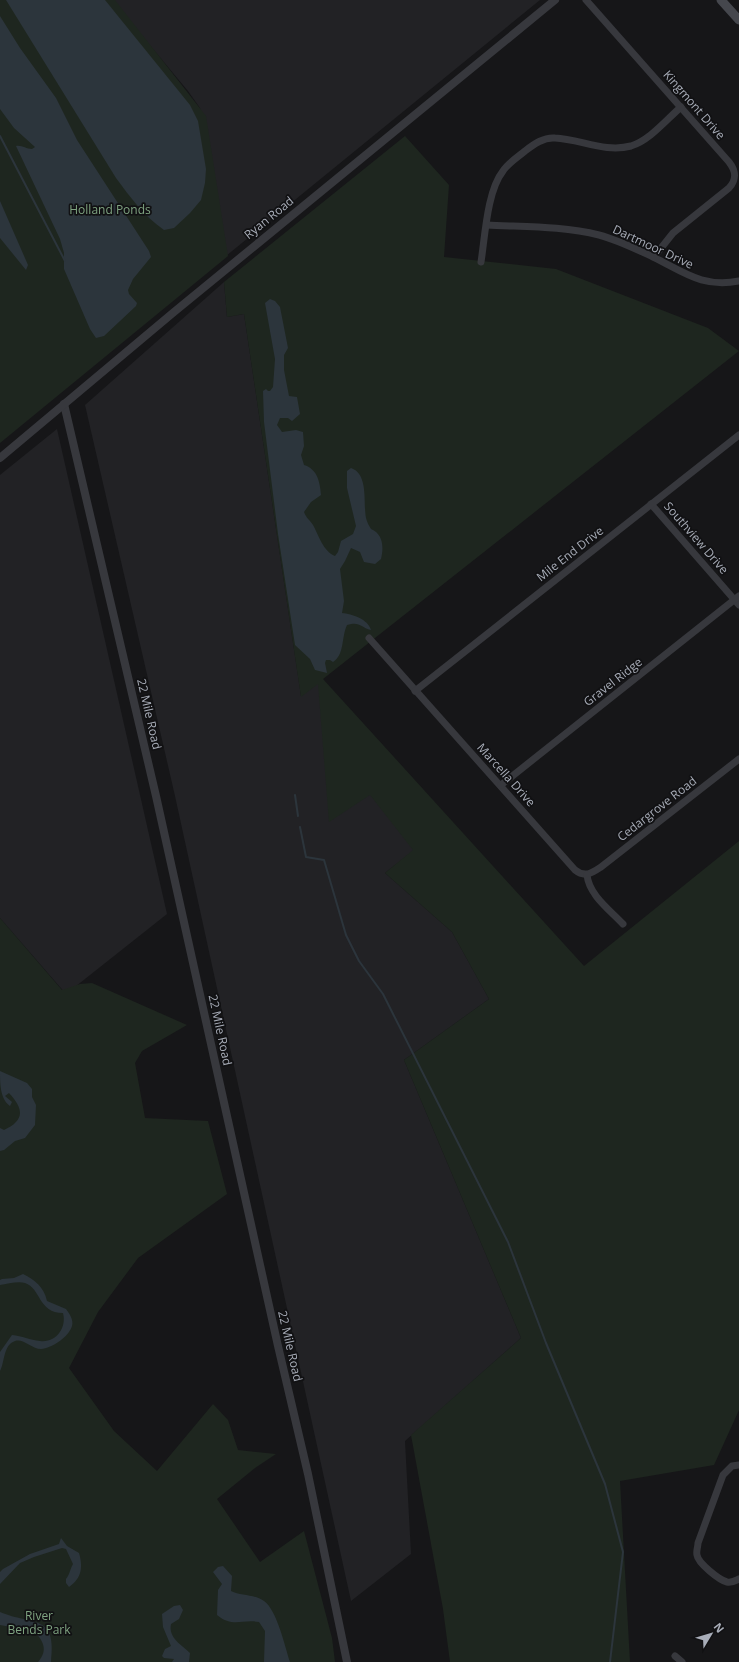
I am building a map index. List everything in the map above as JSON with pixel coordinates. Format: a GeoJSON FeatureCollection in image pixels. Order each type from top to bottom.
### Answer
{"type":"FeatureCollection","features":[{"type":"Feature","properties":{"kind":"main road"},"geometry":{"type":"LineString","coordinates":[[721,0],[739,20]]}},
{"type":"Feature","properties":{"kind":"street","name":"Ryan Road"},"geometry":{"type":"LineString","coordinates":[[0,458],[174,312],[555,0]]}},
{"type":"Feature","properties":{"kind":"street","name":"Kingmont Drive"},"geometry":{"type":"LineString","coordinates":[[586,0],[729,162],[734,170],[735,179],[729,188],[673,233],[654,258]]}},
{"type":"Feature","properties":{"kind":"street"},"geometry":{"type":"LineString","coordinates":[[482,262],[491,199],[497,179],[508,165],[535,144],[542,140],[555,138],[597,146],[618,148],[629,146],[647,137],[681,108]]}},
{"type":"Feature","properties":{"kind":"street","name":"Dartmoor Drive"},"geometry":{"type":"LineString","coordinates":[[487,225],[578,231],[608,238],[654,258],[696,279],[716,282],[739,281]]}},
{"type":"Feature","properties":{"kind":"street","name":"22 Mile Road"},"geometry":{"type":"LineString","coordinates":[[64,404],[156,796],[278,1346],[310,1482],[347,1662]]}},
{"type":"Feature","properties":{"kind":"street","name":"Mile End Drive"},"geometry":{"type":"LineString","coordinates":[[415,691],[739,435]]}},
{"type":"Feature","properties":{"kind":"street","name":"Southview Drive"},"geometry":{"type":"LineString","coordinates":[[651,504],[738,600]]}},
{"type":"Feature","properties":{"kind":"street","name":"Gravel Ridge"},"geometry":{"type":"LineString","coordinates":[[501,785],[738,600]]}},
{"type":"Feature","properties":{"kind":"street","name":"Marcella Drive"},"geometry":{"type":"LineString","coordinates":[[369,638],[575,870],[581,874],[587,875]]}},
{"type":"Feature","properties":{"kind":"street","name":"Cedargrove Road"},"geometry":{"type":"LineString","coordinates":[[587,875],[601,867],[739,759]]}},
{"type":"Feature","properties":{"kind":"street"},"geometry":{"type":"LineString","coordinates":[[587,875],[588,882],[594,894],[623,924]]}},
{"type":"Feature","properties":{"kind":"street"},"geometry":{"type":"LineString","coordinates":[[736,1580],[729,1582],[719,1577],[705,1567],[696,1554],[698,1543],[723,1475],[732,1466],[739,1465]]}},
{"type":"Feature","properties":{"kind":"street"},"geometry":{"type":"LineString","coordinates":[[675,1656],[682,1662]]}},
{"type":"Feature","properties":{"kind":"shaded area"},"geometry":{"type":"Polygon","coordinates":[[[6,0],[105,0],[190,105],[198,121],[206,169],[205,183],[201,200],[174,228],[164,230],[150,219],[116,178],[6,0]]]}},
{"type":"Feature","properties":{"kind":"shaded area"},"geometry":{"type":"Polygon","coordinates":[[[112,0],[540,0],[226,256],[200,108],[188,91],[112,0]]]}},
{"type":"Feature","properties":{"kind":"shaded area"},"geometry":{"type":"Polygon","coordinates":[[[0,16],[20,48],[56,98],[77,140],[149,251],[151,257],[133,279],[128,290],[129,294],[137,303],[136,306],[104,336],[96,338],[90,329],[64,269],[64,253],[60,239],[16,146],[32,149],[35,147],[14,128],[0,109],[0,16]]]}},
{"type":"Feature","properties":{"kind":"shaded area"},"geometry":{"type":"Polygon","coordinates":[[[0,201],[28,265],[26,270],[0,238],[0,201]]]}},
{"type":"Feature","properties":{"kind":"shaded area"},"geometry":{"type":"Polygon","coordinates":[[[224,282],[227,317],[244,314],[301,696],[322,679],[451,821],[385,873],[452,932],[489,999],[404,1060],[521,1338],[405,1441],[411,1554],[351,1601],[175,796],[85,405],[224,282]]]}},
{"type":"Feature","properties":{"kind":"shaded area"},"geometry":{"type":"Polygon","coordinates":[[[270,299],[275,301],[280,307],[288,348],[284,355],[284,370],[289,396],[297,397],[300,414],[292,421],[288,418],[280,418],[277,425],[282,432],[296,430],[303,432],[304,446],[301,455],[304,465],[312,469],[317,476],[320,485],[321,495],[311,502],[304,512],[313,525],[324,547],[335,556],[338,552],[341,541],[353,534],[356,526],[347,488],[347,471],[351,468],[357,471],[361,476],[364,490],[366,519],[368,524],[371,529],[378,534],[382,541],[381,559],[375,564],[364,562],[360,552],[351,548],[340,569],[344,601],[342,613],[355,616],[363,620],[367,623],[371,630],[357,624],[347,625],[341,650],[337,659],[333,662],[326,660],[325,663],[327,673],[315,670],[310,659],[295,645],[278,534],[264,422],[263,391],[266,389],[270,391],[273,387],[275,359],[265,303],[270,299]]]}},
{"type":"Feature","properties":{"kind":"shaded area"},"geometry":{"type":"Polygon","coordinates":[[[57,429],[167,914],[66,994],[0,918],[0,475],[57,429]]]}},
{"type":"Feature","properties":{"kind":"shaded area"},"geometry":{"type":"Polygon","coordinates":[[[0,1071],[27,1083],[32,1089],[32,1097],[36,1105],[35,1125],[25,1138],[15,1141],[4,1150],[0,1151],[0,1128],[4,1130],[11,1126],[19,1118],[20,1113],[14,1098],[9,1093],[5,1096],[12,1102],[10,1106],[2,1095],[0,1071]]]}},
{"type":"Feature","properties":{"kind":"shaded area"},"geometry":{"type":"Polygon","coordinates":[[[23,1274],[38,1284],[44,1292],[47,1301],[66,1309],[72,1319],[72,1326],[64,1338],[50,1347],[38,1349],[18,1340],[11,1343],[6,1350],[0,1371],[0,1352],[12,1335],[46,1341],[55,1337],[62,1329],[64,1319],[63,1313],[55,1312],[44,1305],[30,1286],[19,1282],[0,1285],[0,1280],[2,1279],[14,1278],[23,1274]]]}},
{"type":"Feature","properties":{"kind":"shaded area"},"geometry":{"type":"Polygon","coordinates":[[[61,1538],[67,1546],[79,1553],[81,1568],[77,1580],[73,1584],[69,1587],[66,1583],[66,1579],[73,1564],[66,1549],[62,1548],[20,1563],[0,1584],[0,1572],[3,1569],[30,1554],[59,1544],[61,1538]]]}},
{"type":"Feature","properties":{"kind":"shaded area"},"geometry":{"type":"Polygon","coordinates":[[[223,1566],[232,1576],[231,1591],[260,1599],[269,1606],[277,1620],[290,1662],[264,1662],[265,1631],[259,1622],[233,1622],[223,1619],[217,1615],[218,1590],[222,1584],[213,1572],[218,1567],[223,1566]]]}},
{"type":"Feature","properties":{"kind":"shaded area"},"geometry":{"type":"Polygon","coordinates":[[[180,1605],[183,1610],[179,1619],[171,1624],[171,1629],[176,1641],[190,1653],[189,1662],[172,1662],[174,1659],[164,1658],[162,1656],[165,1649],[171,1646],[163,1627],[162,1614],[174,1606],[180,1605]]]}},
{"type":"Feature","properties":{"kind":"shaded area"},"geometry":{"type":"Polygon","coordinates":[[[0,1612],[32,1621],[46,1628],[50,1635],[52,1646],[51,1662],[38,1662],[44,1649],[42,1641],[36,1633],[32,1630],[23,1631],[0,1625],[0,1612]]]}},
{"type":"Feature","properties":{"kind":"green space","name":"Holland Ponds"},"geometry":{"type":"Polygon","coordinates":[[[0,0],[115,0],[206,116],[228,256],[0,443],[0,0]]]}},
{"type":"Feature","properties":{"kind":"green space"},"geometry":{"type":"Polygon","coordinates":[[[405,136],[449,185],[444,257],[556,269],[708,328],[739,351],[323,679],[584,966],[739,841],[739,1410],[714,1465],[620,1481],[630,1662],[450,1662],[443,1609],[411,1435],[521,1338],[404,1060],[489,999],[452,932],[385,873],[413,850],[370,795],[329,822],[318,684],[301,697],[244,314],[227,317],[224,282],[405,136]]]}},
{"type":"Feature","properties":{"kind":"green space","name":"River Bends Park"},"geometry":{"type":"Polygon","coordinates":[[[0,918],[62,990],[80,984],[92,983],[187,1025],[142,1051],[135,1063],[145,1118],[208,1121],[227,1194],[138,1258],[98,1312],[69,1368],[114,1431],[157,1471],[213,1404],[228,1420],[238,1450],[276,1454],[255,1468],[217,1499],[260,1562],[304,1531],[332,1638],[335,1662],[0,1662],[0,918]]]}},
{"type":"Feature","properties":{"kind":"waterway"},"geometry":{"type":"LineString","coordinates":[[0,136],[65,261]]}},
{"type":"Feature","properties":{"kind":"waterway"},"geometry":{"type":"LineString","coordinates":[[295,795],[298,816]]}},
{"type":"Feature","properties":{"kind":"waterway"},"geometry":{"type":"LineString","coordinates":[[300,827],[306,857],[324,860],[346,935],[359,961],[383,994],[508,1242],[546,1343],[605,1484],[623,1552],[610,1662]]}}]}
